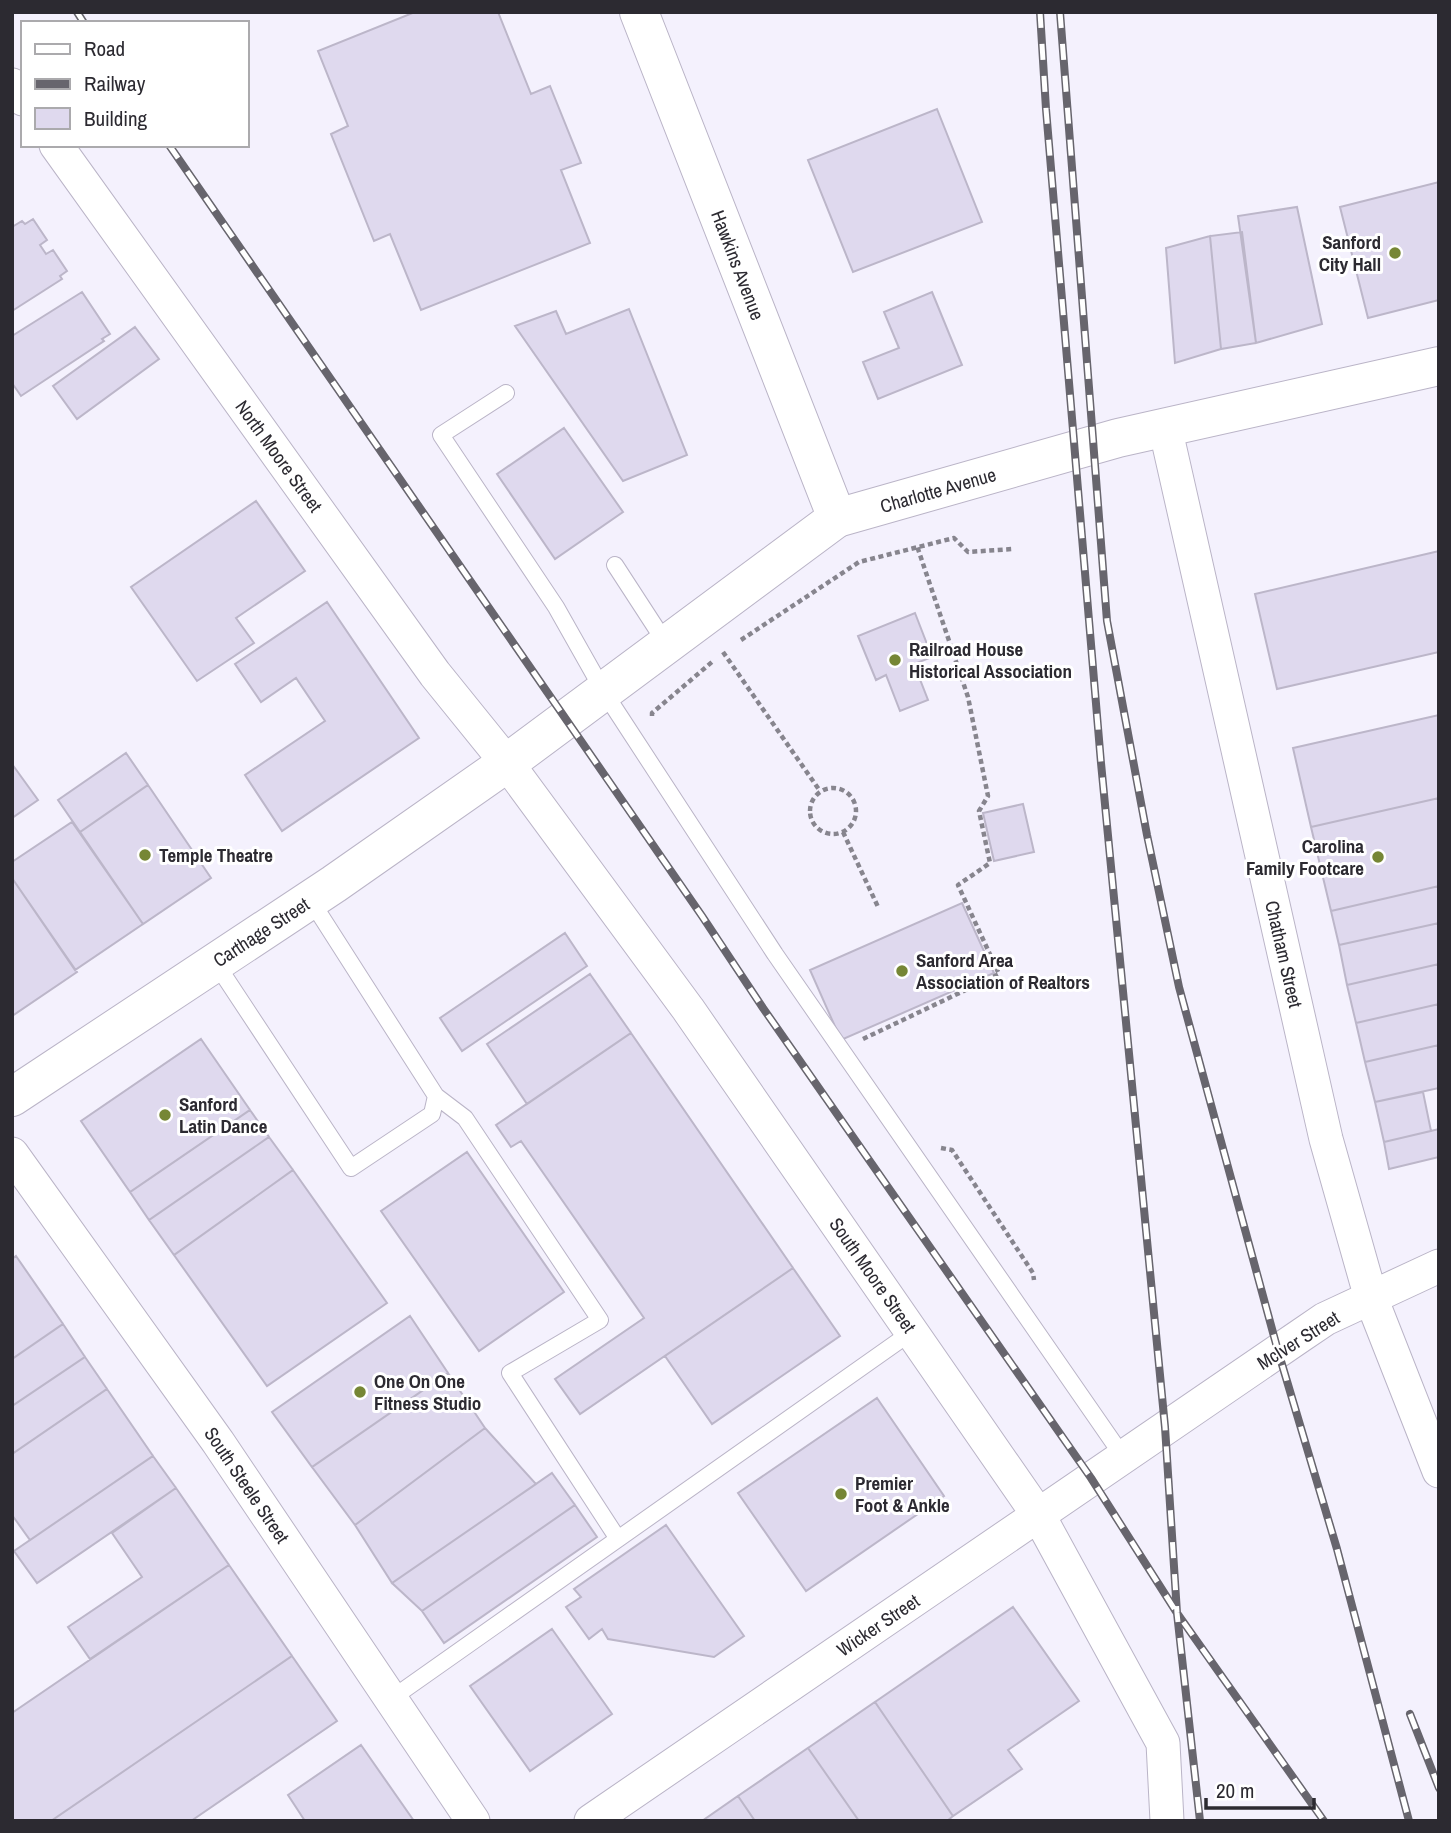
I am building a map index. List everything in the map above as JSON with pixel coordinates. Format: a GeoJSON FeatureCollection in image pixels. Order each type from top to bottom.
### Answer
{"type":"FeatureCollection","features":[{"type":"Feature","properties":{"kind":"main road","name":"Hawkins Avenue"},"geometry":{"type":"LineString","coordinates":[[639,12],[837,518]]}},
{"type":"Feature","properties":{"kind":"main road","name":"Charlotte Avenue"},"geometry":{"type":"LineString","coordinates":[[507,763],[837,518],[1165,426],[1439,366]]}},
{"type":"Feature","properties":{"kind":"main road","name":"Carthage Street"},"geometry":{"type":"LineString","coordinates":[[12,1097],[310,900],[507,763]]}},
{"type":"Feature","properties":{"kind":"street","name":"North Moore Street"},"geometry":{"type":"LineString","coordinates":[[57,147],[435,674],[507,763]]}},
{"type":"Feature","properties":{"kind":"street","name":"Chatham Street"},"geometry":{"type":"LineString","coordinates":[[1165,426],[1326,1139],[1371,1298],[1439,1471]]}},
{"type":"Feature","properties":{"kind":"street","name":"South Moore Street"},"geometry":{"type":"LineString","coordinates":[[507,763],[688,1009],[1039,1516],[1163,1743],[1167,1821]]}},
{"type":"Feature","properties":{"kind":"street","name":"South Steele Street"},"geometry":{"type":"LineString","coordinates":[[12,1154],[218,1442],[473,1821]]}},
{"type":"Feature","properties":{"kind":"street","name":"McIver Street"},"geometry":{"type":"LineString","coordinates":[[1165,1427],[1325,1319],[1439,1266]]}},
{"type":"Feature","properties":{"kind":"street","name":"Wicker Street"},"geometry":{"type":"LineString","coordinates":[[591,1821],[1165,1427]]}},
{"type":"Feature","properties":{"kind":"lane"},"geometry":{"type":"LineString","coordinates":[[506,393],[441,435],[556,607],[604,692],[775,954],[1122,1455]]}},
{"type":"Feature","properties":{"kind":"lane"},"geometry":{"type":"LineString","coordinates":[[615,565],[667,645]]}},
{"type":"Feature","properties":{"kind":"lane"},"geometry":{"type":"LineString","coordinates":[[310,900],[436,1096],[464,1118],[600,1320],[510,1373],[618,1539]]}},
{"type":"Feature","properties":{"kind":"lane"},"geometry":{"type":"LineString","coordinates":[[215,962],[351,1168],[432,1114],[436,1096]]}},
{"type":"Feature","properties":{"kind":"lane"},"geometry":{"type":"LineString","coordinates":[[391,1699],[913,1331]]}},
{"type":"Feature","properties":{"kind":"path"},"geometry":{"type":"LineString","coordinates":[[735,644],[859,562],[917,545],[954,538],[968,552],[1012,548]]}},
{"type":"Feature","properties":{"kind":"path"},"geometry":{"type":"LineString","coordinates":[[858,1041],[999,974],[958,885],[990,863],[979,811],[988,796],[968,697],[917,545]]}},
{"type":"Feature","properties":{"kind":"path"},"geometry":{"type":"LineString","coordinates":[[654,723],[652,713],[723,652],[820,791]]}},
{"type":"Feature","properties":{"kind":"path"},"geometry":{"type":"LineString","coordinates":[[835,788],[854,800],[854,822],[844,832],[828,834],[814,826],[810,818],[810,803],[820,791],[835,788]]}},
{"type":"Feature","properties":{"kind":"path"},"geometry":{"type":"LineString","coordinates":[[844,832],[879,909]]}},
{"type":"Feature","properties":{"kind":"path"},"geometry":{"type":"LineString","coordinates":[[939,1147],[952,1150],[1033,1273],[1035,1282]]}},
{"type":"Feature","properties":{"kind":"building"},"geometry":{"type":"Polygon","coordinates":[[[415,12],[498,12],[531,94],[550,86],[581,163],[561,170],[590,243],[421,310],[390,234],[374,241],[331,134],[348,126],[318,51],[415,12]]]}},
{"type":"Feature","properties":{"kind":"building"},"geometry":{"type":"Polygon","coordinates":[[[937,109],[982,222],[853,272],[808,160],[937,109]]]}},
{"type":"Feature","properties":{"kind":"building","name":"Sanford City Hall"},"geometry":{"type":"Polygon","coordinates":[[[1439,182],[1439,300],[1368,318],[1340,207],[1439,182]]]}},
{"type":"Feature","properties":{"kind":"building"},"geometry":{"type":"Polygon","coordinates":[[[1297,207],[1322,324],[1256,343],[1238,216],[1297,207]]]}},
{"type":"Feature","properties":{"kind":"building"},"geometry":{"type":"Polygon","coordinates":[[[33,219],[47,240],[40,245],[46,254],[53,250],[67,271],[60,276],[62,279],[12,311],[12,227],[33,219]]]}},
{"type":"Feature","properties":{"kind":"building"},"geometry":{"type":"Polygon","coordinates":[[[1242,232],[1256,343],[1221,349],[1210,236],[1242,232]]]}},
{"type":"Feature","properties":{"kind":"building"},"geometry":{"type":"Polygon","coordinates":[[[1210,236],[1221,349],[1175,363],[1166,248],[1210,236]]]}},
{"type":"Feature","properties":{"kind":"building"},"geometry":{"type":"Polygon","coordinates":[[[82,292],[110,334],[102,339],[104,341],[21,396],[12,383],[12,336],[82,292]]]}},
{"type":"Feature","properties":{"kind":"building"},"geometry":{"type":"Polygon","coordinates":[[[932,292],[962,365],[878,399],[863,362],[899,348],[884,312],[932,292]]]}},
{"type":"Feature","properties":{"kind":"building"},"geometry":{"type":"Polygon","coordinates":[[[629,309],[687,455],[623,481],[515,326],[556,311],[566,334],[629,309]]]}},
{"type":"Feature","properties":{"kind":"building"},"geometry":{"type":"Polygon","coordinates":[[[135,327],[159,359],[77,419],[53,386],[135,327]]]}},
{"type":"Feature","properties":{"kind":"building"},"geometry":{"type":"Polygon","coordinates":[[[564,428],[623,512],[555,559],[497,474],[564,428]]]}},
{"type":"Feature","properties":{"kind":"building"},"geometry":{"type":"Polygon","coordinates":[[[256,501],[305,571],[236,618],[254,643],[197,681],[131,587],[256,501]]]}},
{"type":"Feature","properties":{"kind":"building"},"geometry":{"type":"Polygon","coordinates":[[[1439,551],[1439,652],[1277,689],[1255,594],[1439,551]]]}},
{"type":"Feature","properties":{"kind":"building"},"geometry":{"type":"Polygon","coordinates":[[[327,602],[419,738],[282,831],[245,775],[325,721],[296,678],[261,702],[235,664],[327,602]]]}},
{"type":"Feature","properties":{"kind":"building","name":"Railroad House Historical Association"},"geometry":{"type":"Polygon","coordinates":[[[915,613],[932,657],[914,664],[928,700],[900,711],[886,675],[876,680],[858,636],[915,613]]]}},
{"type":"Feature","properties":{"kind":"building"},"geometry":{"type":"Polygon","coordinates":[[[1439,715],[1439,798],[1311,827],[1293,748],[1439,715]]]}},
{"type":"Feature","properties":{"kind":"building"},"geometry":{"type":"Polygon","coordinates":[[[126,753],[148,785],[80,832],[58,800],[126,753]]]}},
{"type":"Feature","properties":{"kind":"building"},"geometry":{"type":"Polygon","coordinates":[[[12,764],[38,800],[12,818],[12,764]]]}},
{"type":"Feature","properties":{"kind":"building","name":"Temple Theatre"},"geometry":{"type":"Polygon","coordinates":[[[148,785],[211,878],[143,924],[80,832],[148,785]]]}},
{"type":"Feature","properties":{"kind":"building","name":"Carolina Family Footcare"},"geometry":{"type":"Polygon","coordinates":[[[1439,798],[1439,886],[1331,911],[1311,827],[1439,798]]]}},
{"type":"Feature","properties":{"kind":"building"},"geometry":{"type":"Polygon","coordinates":[[[1023,804],[1034,852],[994,861],[983,813],[1023,804]]]}},
{"type":"Feature","properties":{"kind":"building"},"geometry":{"type":"Polygon","coordinates":[[[72,822],[143,924],[75,970],[12,878],[12,862],[72,822]]]}},
{"type":"Feature","properties":{"kind":"building"},"geometry":{"type":"Polygon","coordinates":[[[12,878],[77,972],[12,1016],[12,878]]]}},
{"type":"Feature","properties":{"kind":"building"},"geometry":{"type":"Polygon","coordinates":[[[1439,886],[1439,923],[1339,945],[1331,911],[1439,886]]]}},
{"type":"Feature","properties":{"kind":"building","name":"Sanford Area Association of Realtors"},"geometry":{"type":"Polygon","coordinates":[[[962,903],[994,973],[841,1040],[810,970],[962,903]]]}},
{"type":"Feature","properties":{"kind":"building"},"geometry":{"type":"Polygon","coordinates":[[[1439,923],[1439,964],[1347,985],[1339,945],[1439,923]]]}},
{"type":"Feature","properties":{"kind":"building"},"geometry":{"type":"Polygon","coordinates":[[[565,933],[587,966],[462,1051],[440,1018],[565,933]]]}},
{"type":"Feature","properties":{"kind":"building"},"geometry":{"type":"Polygon","coordinates":[[[1439,964],[1439,1004],[1356,1023],[1347,985],[1439,964]]]}},
{"type":"Feature","properties":{"kind":"building"},"geometry":{"type":"Polygon","coordinates":[[[590,974],[631,1033],[527,1104],[487,1044],[590,974]]]}},
{"type":"Feature","properties":{"kind":"building"},"geometry":{"type":"Polygon","coordinates":[[[1439,1004],[1439,1045],[1365,1062],[1356,1023],[1439,1004]]]}},
{"type":"Feature","properties":{"kind":"building"},"geometry":{"type":"Polygon","coordinates":[[[631,1033],[793,1268],[580,1414],[555,1379],[644,1318],[521,1141],[511,1147],[496,1125],[631,1033]]]}},
{"type":"Feature","properties":{"kind":"building","name":"Sanford Latin Dance"},"geometry":{"type":"Polygon","coordinates":[[[201,1039],[250,1110],[130,1192],[81,1121],[201,1039]]]}},
{"type":"Feature","properties":{"kind":"building"},"geometry":{"type":"Polygon","coordinates":[[[1439,1045],[1439,1088],[1375,1102],[1365,1062],[1439,1045]]]}},
{"type":"Feature","properties":{"kind":"building"},"geometry":{"type":"Polygon","coordinates":[[[1423,1092],[1431,1131],[1384,1142],[1375,1102],[1423,1092]]]}},
{"type":"Feature","properties":{"kind":"building"},"geometry":{"type":"Polygon","coordinates":[[[250,1110],[269,1137],[149,1220],[130,1192],[250,1110]]]}},
{"type":"Feature","properties":{"kind":"building"},"geometry":{"type":"Polygon","coordinates":[[[1439,1129],[1439,1157],[1389,1169],[1384,1142],[1439,1129]]]}},
{"type":"Feature","properties":{"kind":"building"},"geometry":{"type":"Polygon","coordinates":[[[269,1137],[293,1170],[174,1255],[149,1220],[269,1137]]]}},
{"type":"Feature","properties":{"kind":"building"},"geometry":{"type":"Polygon","coordinates":[[[467,1152],[564,1292],[479,1351],[381,1211],[467,1152]]]}},
{"type":"Feature","properties":{"kind":"building"},"geometry":{"type":"Polygon","coordinates":[[[293,1170],[387,1303],[267,1386],[174,1255],[293,1170]]]}},
{"type":"Feature","properties":{"kind":"building"},"geometry":{"type":"Polygon","coordinates":[[[16,1256],[63,1324],[12,1359],[12,1259],[16,1256]]]}},
{"type":"Feature","properties":{"kind":"building"},"geometry":{"type":"Polygon","coordinates":[[[793,1268],[840,1336],[712,1424],[665,1356],[793,1268]]]}},
{"type":"Feature","properties":{"kind":"building","name":"One On One Fitness Studio"},"geometry":{"type":"Polygon","coordinates":[[[410,1316],[448,1373],[312,1467],[272,1412],[410,1316]]]}},
{"type":"Feature","properties":{"kind":"building"},"geometry":{"type":"Polygon","coordinates":[[[63,1324],[85,1357],[12,1406],[12,1359],[63,1324]]]}},
{"type":"Feature","properties":{"kind":"building"},"geometry":{"type":"Polygon","coordinates":[[[85,1357],[107,1389],[12,1454],[12,1406],[85,1357]]]}},
{"type":"Feature","properties":{"kind":"building"},"geometry":{"type":"Polygon","coordinates":[[[448,1373],[485,1428],[355,1525],[312,1467],[448,1373]]]}},
{"type":"Feature","properties":{"kind":"building"},"geometry":{"type":"Polygon","coordinates":[[[107,1389],[153,1456],[30,1540],[12,1515],[12,1454],[107,1389]]]}},
{"type":"Feature","properties":{"kind":"building","name":"Premier Foot & Ankle"},"geometry":{"type":"Polygon","coordinates":[[[877,1398],[944,1496],[806,1591],[738,1493],[877,1398]]]}},
{"type":"Feature","properties":{"kind":"building"},"geometry":{"type":"Polygon","coordinates":[[[485,1428],[536,1484],[392,1583],[355,1525],[485,1428]]]}},
{"type":"Feature","properties":{"kind":"building"},"geometry":{"type":"Polygon","coordinates":[[[153,1456],[176,1488],[37,1583],[14,1551],[153,1456]]]}},
{"type":"Feature","properties":{"kind":"building"},"geometry":{"type":"Polygon","coordinates":[[[552,1473],[575,1505],[422,1611],[392,1583],[552,1473]]]}},
{"type":"Feature","properties":{"kind":"building"},"geometry":{"type":"Polygon","coordinates":[[[176,1488],[229,1565],[90,1659],[68,1627],[142,1577],[112,1533],[176,1488]]]}},
{"type":"Feature","properties":{"kind":"building"},"geometry":{"type":"Polygon","coordinates":[[[575,1505],[597,1537],[444,1643],[422,1611],[575,1505]]]}},
{"type":"Feature","properties":{"kind":"building"},"geometry":{"type":"Polygon","coordinates":[[[666,1525],[744,1636],[714,1657],[608,1639],[602,1629],[589,1639],[566,1607],[581,1597],[574,1589],[666,1525]]]}},
{"type":"Feature","properties":{"kind":"building"},"geometry":{"type":"Polygon","coordinates":[[[229,1565],[292,1656],[51,1821],[12,1821],[12,1713],[229,1565]]]}},
{"type":"Feature","properties":{"kind":"building"},"geometry":{"type":"Polygon","coordinates":[[[1013,1607],[1079,1701],[1008,1750],[1022,1769],[953,1816],[875,1702],[1013,1607]]]}},
{"type":"Feature","properties":{"kind":"building"},"geometry":{"type":"Polygon","coordinates":[[[552,1629],[612,1714],[530,1771],[470,1686],[552,1629]]]}},
{"type":"Feature","properties":{"kind":"building"},"geometry":{"type":"Polygon","coordinates":[[[292,1656],[337,1721],[191,1821],[51,1821],[292,1656]]]}},
{"type":"Feature","properties":{"kind":"building"},"geometry":{"type":"Polygon","coordinates":[[[875,1702],[953,1816],[947,1821],[859,1821],[808,1748],[875,1702]]]}},
{"type":"Feature","properties":{"kind":"building"},"geometry":{"type":"Polygon","coordinates":[[[361,1745],[414,1821],[305,1821],[288,1795],[361,1745]]]}},
{"type":"Feature","properties":{"kind":"building"},"geometry":{"type":"Polygon","coordinates":[[[808,1748],[859,1821],[755,1821],[738,1796],[808,1748]]]}},
{"type":"Feature","properties":{"kind":"building"},"geometry":{"type":"Polygon","coordinates":[[[738,1796],[755,1821],[702,1821],[738,1796]]]}},
{"type":"Feature","properties":{"kind":"railway"},"geometry":{"type":"LineString","coordinates":[[77,12],[83,21]]}},
{"type":"Feature","properties":{"kind":"railway"},"geometry":{"type":"LineString","coordinates":[[1040,12],[1101,763],[1165,1427],[1177,1613],[1200,1821]]}},
{"type":"Feature","properties":{"kind":"railway"},"geometry":{"type":"LineString","coordinates":[[1060,12],[1107,621],[1147,835],[1179,987],[1278,1351],[1337,1549],[1409,1821]]}},
{"type":"Feature","properties":{"kind":"railway"},"geometry":{"type":"LineString","coordinates":[[170,147],[763,1008],[1091,1478],[1177,1613],[1324,1821]]}},
{"type":"Feature","properties":{"kind":"railway"},"geometry":{"type":"LineString","coordinates":[[1410,1714],[1439,1788]]}},
{"type":"Feature","properties":{"kind":"place","name":"Sanford City Hall"},"geometry":{"type":"Point","coordinates":[1395,253]}},
{"type":"Feature","properties":{"kind":"place","name":"Railroad House Historical Association"},"geometry":{"type":"Point","coordinates":[895,660]}},
{"type":"Feature","properties":{"kind":"place","name":"Temple Theatre"},"geometry":{"type":"Point","coordinates":[145,855]}},
{"type":"Feature","properties":{"kind":"place","name":"Carolina Family Footcare"},"geometry":{"type":"Point","coordinates":[1378,857]}},
{"type":"Feature","properties":{"kind":"place","name":"Sanford Area Association of Realtors"},"geometry":{"type":"Point","coordinates":[902,971]}},
{"type":"Feature","properties":{"kind":"place","name":"Sanford Latin Dance"},"geometry":{"type":"Point","coordinates":[165,1115]}},
{"type":"Feature","properties":{"kind":"place","name":"One On One Fitness Studio"},"geometry":{"type":"Point","coordinates":[360,1392]}},
{"type":"Feature","properties":{"kind":"place","name":"Premier Foot & Ankle"},"geometry":{"type":"Point","coordinates":[841,1494]}}]}
